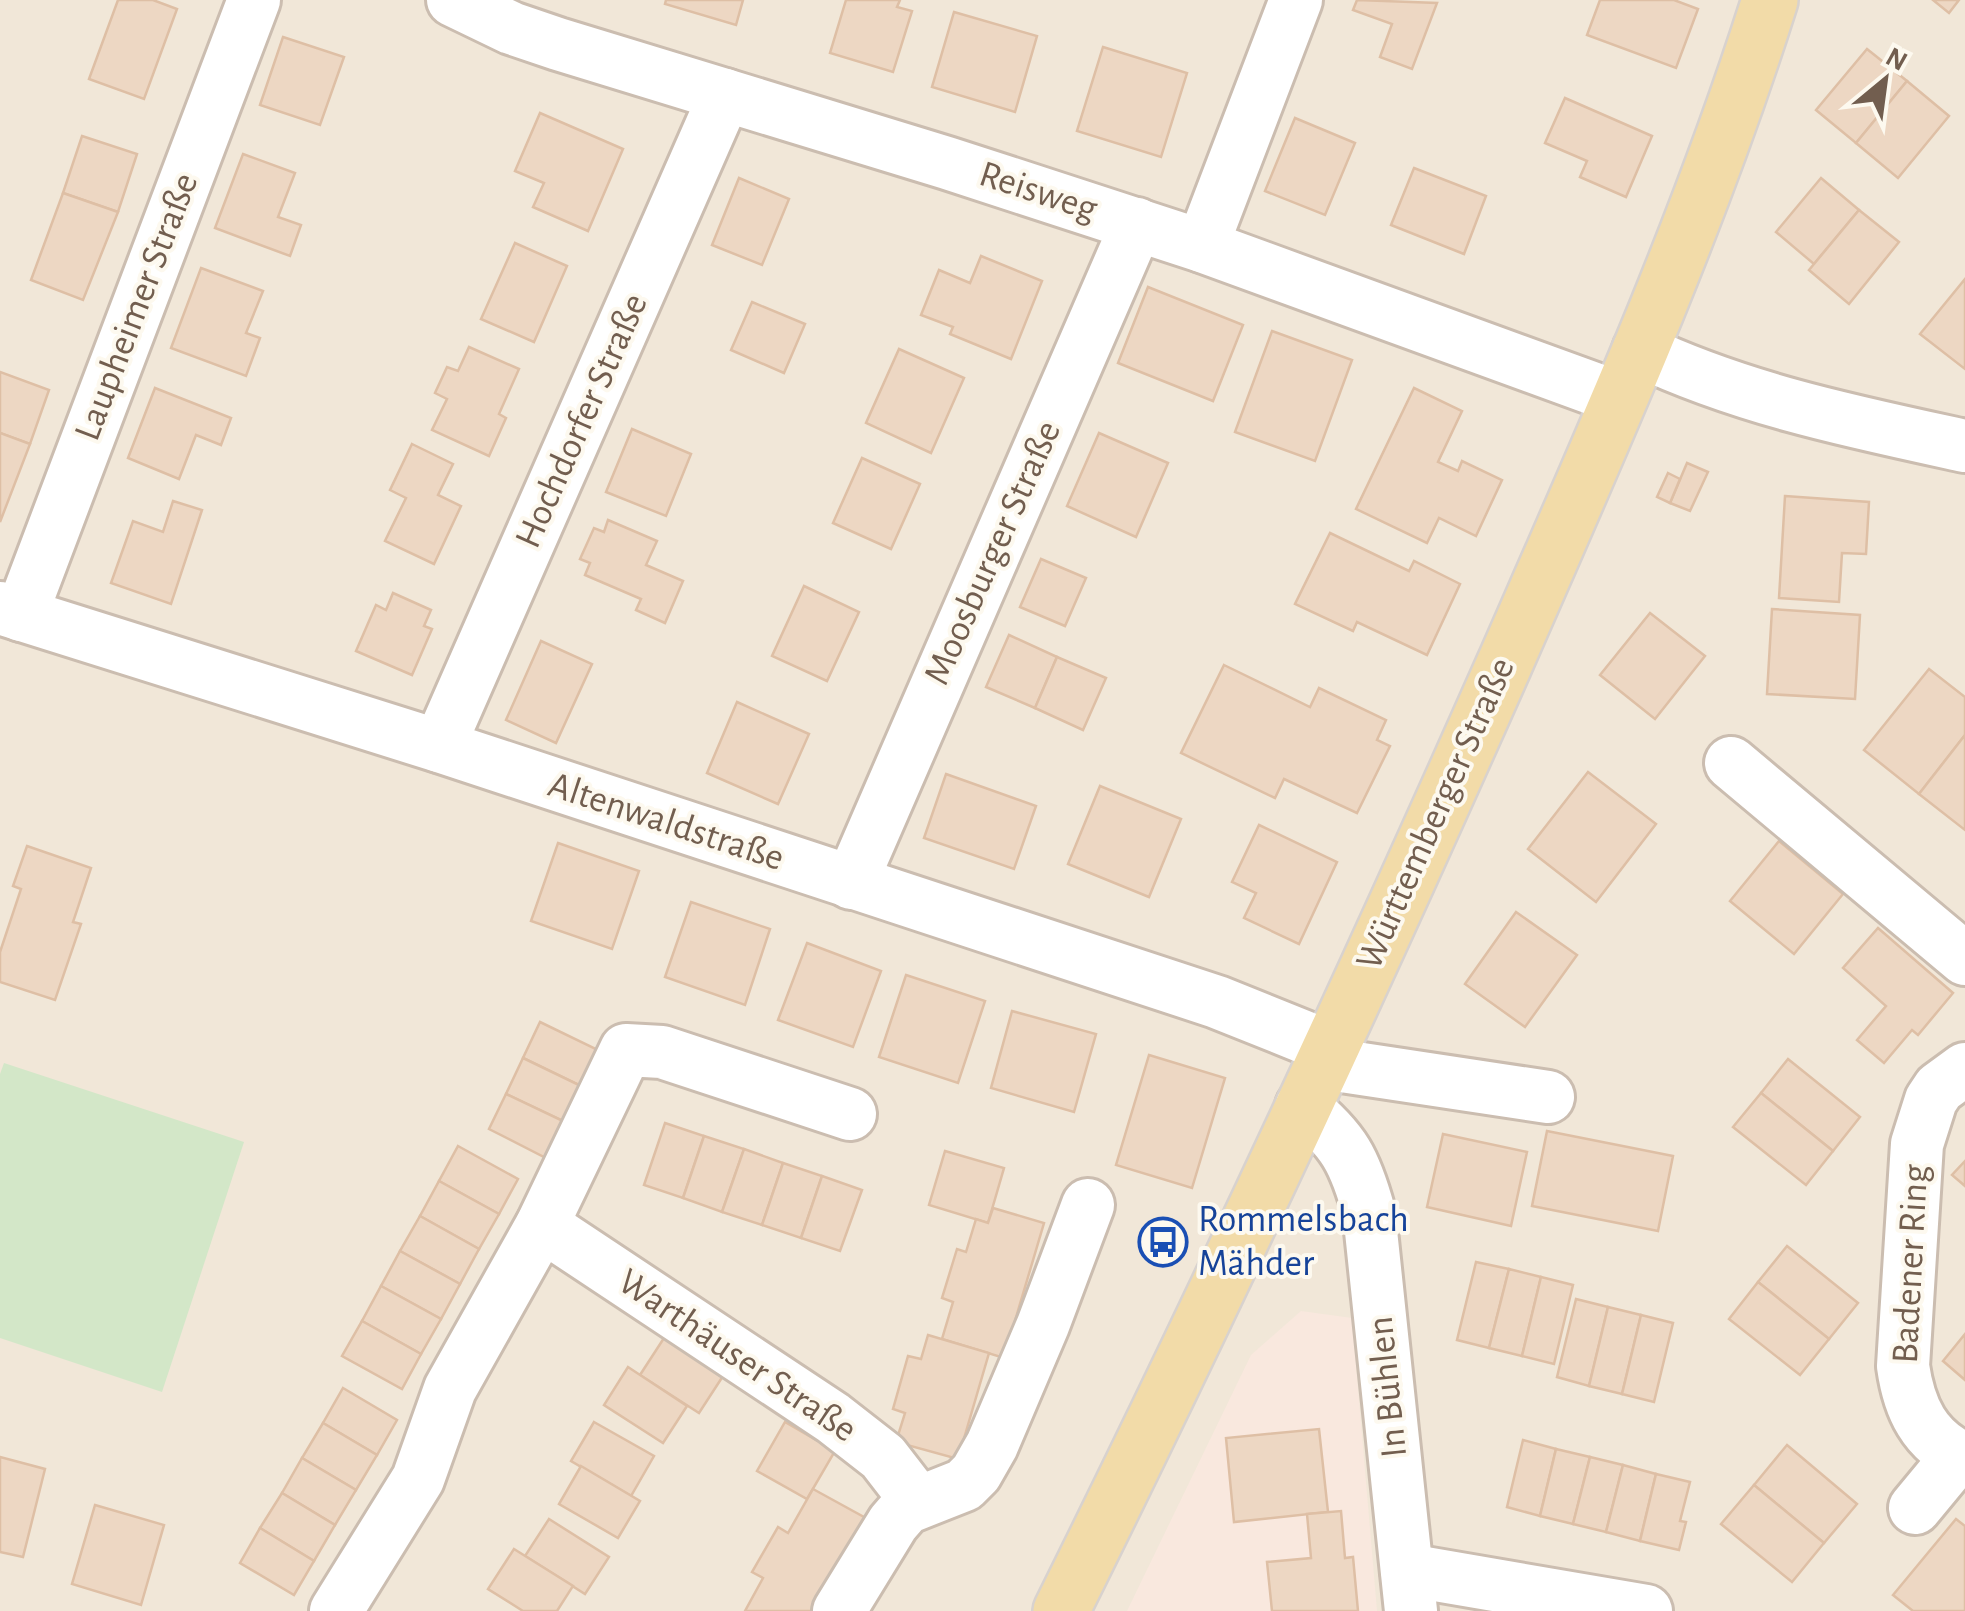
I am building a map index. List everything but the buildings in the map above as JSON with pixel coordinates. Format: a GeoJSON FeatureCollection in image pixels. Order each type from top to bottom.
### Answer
{"type":"FeatureCollection","features":[{"type":"Feature","properties":{"kind":"main road","name":"Württemberger Straße"},"geometry":{"type":"LineString","coordinates":[[1062,1611],[1462,761],[1673,272],[1770,0]]}},
{"type":"Feature","properties":{"kind":"street","name":"Laupheimer Straße"},"geometry":{"type":"LineString","coordinates":[[11,612],[254,0]]}},
{"type":"Feature","properties":{"kind":"street","name":"Reisweg"},"geometry":{"type":"LineString","coordinates":[[452,0],[526,34],[1202,246],[1629,374],[1708,380],[1766,399],[1965,446]]}},
{"type":"Feature","properties":{"kind":"street"},"geometry":{"type":"LineString","coordinates":[[1202,246],[1296,0]]}},
{"type":"Feature","properties":{"kind":"street","name":"Hochdorfer Straße"},"geometry":{"type":"LineString","coordinates":[[439,746],[724,95]]}},
{"type":"Feature","properties":{"kind":"street","name":"Moosburger Straße"},"geometry":{"type":"LineString","coordinates":[[851,883],[1137,224]]}},
{"type":"Feature","properties":{"kind":"street","name":"Altenwaldstraße"},"geometry":{"type":"LineString","coordinates":[[11,612],[439,746],[1218,1002],[1318,1072]]}},
{"type":"Feature","properties":{"kind":"street"},"geometry":{"type":"LineString","coordinates":[[1731,763],[1965,959]]}},
{"type":"Feature","properties":{"kind":"street"},"geometry":{"type":"LineString","coordinates":[[336,1611],[418,1479],[450,1390],[542,1226],[626,1050],[662,1052],[850,1114]]}},
{"type":"Feature","properties":{"kind":"street","name":"Badener Ring"},"geometry":{"type":"LineString","coordinates":[[1915,1508],[1961,1457],[1939,1444],[1912,1410],[1903,1366],[1917,1144],[1931,1100],[1939,1088],[1965,1069]]}},
{"type":"Feature","properties":{"kind":"street"},"geometry":{"type":"LineString","coordinates":[[1318,1072],[1548,1098]]}},
{"type":"Feature","properties":{"kind":"street","name":"In Bühlen"},"geometry":{"type":"LineString","coordinates":[[1318,1072],[1359,1174],[1369,1212],[1409,1590],[1646,1611]]}},
{"type":"Feature","properties":{"kind":"street"},"geometry":{"type":"LineString","coordinates":[[839,1611],[893,1524],[917,1502],[964,1485],[984,1459],[1043,1325],[1088,1205]]}},
{"type":"Feature","properties":{"kind":"street","name":"Warthäuser Straße"},"geometry":{"type":"LineString","coordinates":[[542,1226],[833,1418],[882,1457],[917,1502]]}},
{"type":"Feature","properties":{"kind":"shaded area"},"geometry":{"type":"Polygon","coordinates":[[[0,0],[1965,0],[1965,1611],[0,1611],[0,0]]]}},
{"type":"Feature","properties":{"kind":"shaded area"},"geometry":{"type":"Polygon","coordinates":[[[1301,1311],[1352,1318],[1377,1611],[1127,1611],[1251,1355],[1301,1311]]]}},
{"type":"Feature","properties":{"kind":"green space"},"geometry":{"type":"Polygon","coordinates":[[[4,1063],[244,1142],[162,1392],[0,1338],[0,1074],[4,1063]]]}},
{"type":"Feature","properties":{"kind":"place","name":"Rommelsbach Mähder"},"geometry":{"type":"Point","coordinates":[1163,1242]}}]}
